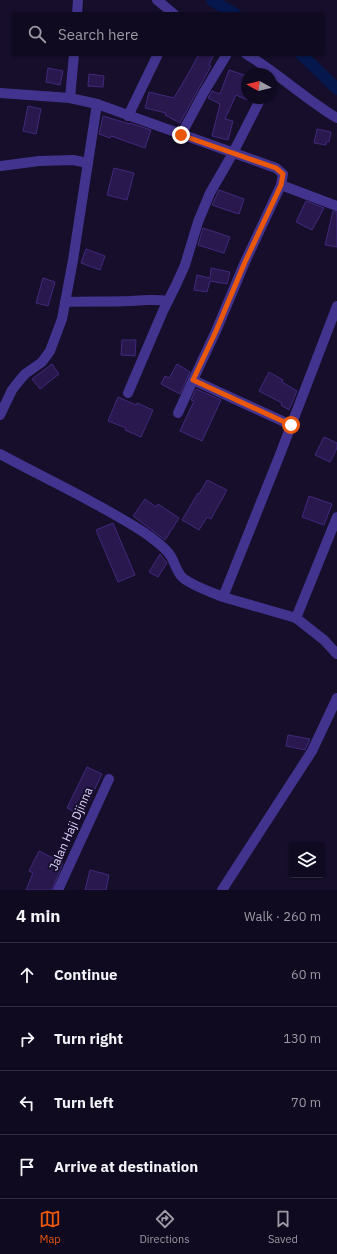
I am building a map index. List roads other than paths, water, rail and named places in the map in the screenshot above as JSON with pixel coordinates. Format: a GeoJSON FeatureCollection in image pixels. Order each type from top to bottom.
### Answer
{"type":"FeatureCollection","features":[{"type":"Feature","properties":{"kind":"street"},"geometry":{"type":"LineString","coordinates":[[77,12],[78,0]]}},
{"type":"Feature","properties":{"kind":"street"},"geometry":{"type":"LineString","coordinates":[[156,0],[171,12]]}},
{"type":"Feature","properties":{"kind":"street"},"geometry":{"type":"LineString","coordinates":[[70,98],[74,56]]}},
{"type":"Feature","properties":{"kind":"street"},"geometry":{"type":"LineString","coordinates":[[128,116],[157,56]]}},
{"type":"Feature","properties":{"kind":"street"},"geometry":{"type":"LineString","coordinates":[[181,135],[226,56]]}},
{"type":"Feature","properties":{"kind":"street"},"geometry":{"type":"LineString","coordinates":[[248,56],[263,68]]}},
{"type":"Feature","properties":{"kind":"street"},"geometry":{"type":"LineString","coordinates":[[277,78],[337,118]]}},
{"type":"Feature","properties":{"kind":"street"},"geometry":{"type":"LineString","coordinates":[[0,93],[70,98],[97,104],[276,168],[283,174],[281,185],[178,412]]}},
{"type":"Feature","properties":{"kind":"street"},"geometry":{"type":"LineString","coordinates":[[0,415],[12,390],[19,381],[25,374],[42,362],[50,351],[62,319],[73,260],[97,104]]}},
{"type":"Feature","properties":{"kind":"street"},"geometry":{"type":"LineString","coordinates":[[128,393],[185,266],[198,222],[210,193],[234,153],[258,104]]}},
{"type":"Feature","properties":{"kind":"street"},"geometry":{"type":"LineString","coordinates":[[1,166],[39,161],[73,160],[88,163]]}},
{"type":"Feature","properties":{"kind":"street"},"geometry":{"type":"LineString","coordinates":[[281,185],[337,206]]}},
{"type":"Feature","properties":{"kind":"street"},"geometry":{"type":"LineString","coordinates":[[65,302],[131,301],[142,299],[159,299],[168,301]]}},
{"type":"Feature","properties":{"kind":"street"},"geometry":{"type":"LineString","coordinates":[[223,597],[337,306]]}},
{"type":"Feature","properties":{"kind":"street"},"geometry":{"type":"LineString","coordinates":[[193,380],[291,425]]}},
{"type":"Feature","properties":{"kind":"street"},"geometry":{"type":"LineString","coordinates":[[0,454],[101,507],[145,534],[161,546],[170,556],[174,566],[182,577],[197,586],[223,597],[296,618],[324,640],[337,654]]}},
{"type":"Feature","properties":{"kind":"street"},"geometry":{"type":"LineString","coordinates":[[296,618],[337,517]]}},
{"type":"Feature","properties":{"kind":"street"},"geometry":{"type":"LineString","coordinates":[[222,890],[312,751],[337,698]]}},
{"type":"Feature","properties":{"kind":"street","name":"Jalan Haji Djinna"},"geometry":{"type":"LineString","coordinates":[[58,890],[109,779]]}},
{"type":"Feature","properties":{"kind":"waterway"},"geometry":{"type":"LineString","coordinates":[[212,0],[232,12]]}},
{"type":"Feature","properties":{"kind":"waterway"},"geometry":{"type":"LineString","coordinates":[[303,56],[337,89]]}}]}
